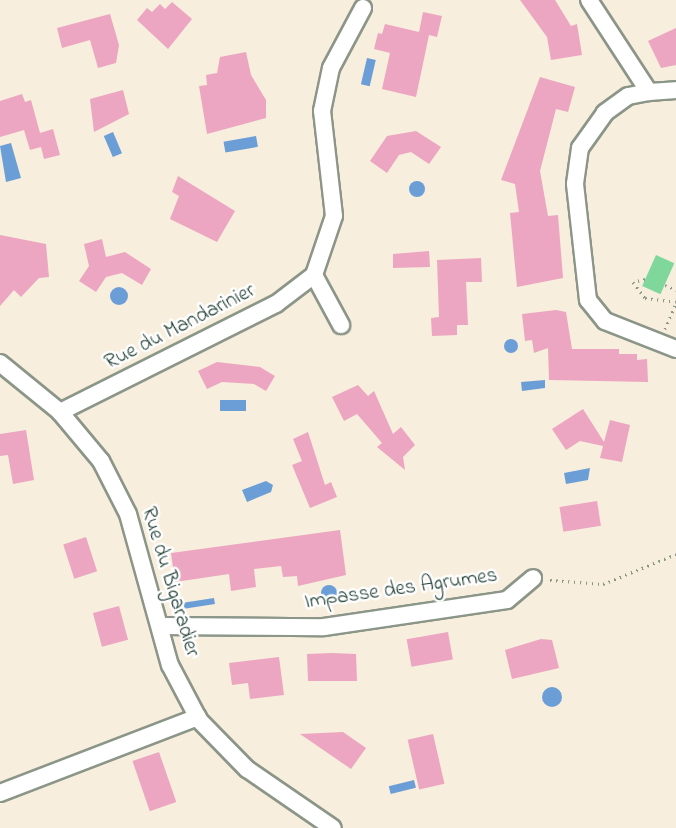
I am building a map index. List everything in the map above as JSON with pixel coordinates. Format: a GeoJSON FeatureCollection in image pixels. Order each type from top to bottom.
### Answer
{"type":"FeatureCollection","features":[{"type":"Feature","properties":{"kind":"street"},"geometry":{"type":"LineString","coordinates":[[589,0],[648,92]]}},
{"type":"Feature","properties":{"kind":"street"},"geometry":{"type":"LineString","coordinates":[[341,326],[314,274],[334,216],[322,111],[331,68],[363,8]]}},
{"type":"Feature","properties":{"kind":"street"},"geometry":{"type":"LineString","coordinates":[[676,90],[628,96],[589,131],[575,184],[588,300],[606,321],[676,349]]}},
{"type":"Feature","properties":{"kind":"street","name":"Rue du Mandarinier"},"geometry":{"type":"LineString","coordinates":[[60,412],[276,304],[314,274]]}},
{"type":"Feature","properties":{"kind":"street","name":"Rue du Bigaradier"},"geometry":{"type":"LineString","coordinates":[[0,363],[60,412],[100,461],[128,514],[170,665],[198,717],[247,769],[333,828]]}},
{"type":"Feature","properties":{"kind":"street","name":"Impasse des Agrumes"},"geometry":{"type":"LineString","coordinates":[[161,626],[324,627],[507,600],[533,578]]}},
{"type":"Feature","properties":{"kind":"street"},"geometry":{"type":"LineString","coordinates":[[0,793],[198,717]]}},
{"type":"Feature","properties":{"kind":"path"},"geometry":{"type":"LineString","coordinates":[[645,279],[633,282],[645,298],[676,302],[659,342]]}},
{"type":"Feature","properties":{"kind":"path"},"geometry":{"type":"LineString","coordinates":[[665,285],[676,290]]}},
{"type":"Feature","properties":{"kind":"path"},"geometry":{"type":"LineString","coordinates":[[533,578],[603,584],[676,554]]}},
{"type":"Feature","properties":{"kind":"green space"},"geometry":{"type":"Polygon","coordinates":[[[656,255],[674,263],[660,294],[642,286],[656,255]]]}},
{"type":"Feature","properties":{"kind":"water"},"geometry":{"type":"Polygon","coordinates":[[[367,58],[376,60],[370,86],[361,84],[367,58]]]}},
{"type":"Feature","properties":{"kind":"water"},"geometry":{"type":"Polygon","coordinates":[[[113,132],[122,153],[113,157],[104,136],[113,132]]]}},
{"type":"Feature","properties":{"kind":"water"},"geometry":{"type":"Polygon","coordinates":[[[256,136],[258,147],[225,153],[224,142],[256,136]]]}},
{"type":"Feature","properties":{"kind":"water"},"geometry":{"type":"Polygon","coordinates":[[[11,143],[21,178],[6,182],[0,146],[11,143]]]}},
{"type":"Feature","properties":{"kind":"water"},"geometry":{"type":"Polygon","coordinates":[[[414,181],[420,181],[425,189],[423,195],[414,197],[409,192],[409,186],[414,181]]]}},
{"type":"Feature","properties":{"kind":"water"},"geometry":{"type":"Polygon","coordinates":[[[119,287],[125,290],[128,296],[125,302],[119,305],[113,302],[110,296],[113,290],[119,287]]]}},
{"type":"Feature","properties":{"kind":"water"},"geometry":{"type":"Polygon","coordinates":[[[508,339],[514,339],[518,346],[514,353],[508,353],[504,349],[504,343],[508,339]]]}},
{"type":"Feature","properties":{"kind":"water"},"geometry":{"type":"Polygon","coordinates":[[[545,380],[545,388],[522,391],[521,382],[545,380]]]}},
{"type":"Feature","properties":{"kind":"water"},"geometry":{"type":"Polygon","coordinates":[[[220,400],[246,400],[246,411],[220,411],[220,400]]]}},
{"type":"Feature","properties":{"kind":"water"},"geometry":{"type":"Polygon","coordinates":[[[590,468],[588,480],[566,484],[564,473],[590,468]]]}},
{"type":"Feature","properties":{"kind":"water"},"geometry":{"type":"Polygon","coordinates":[[[266,481],[273,485],[271,492],[247,502],[242,490],[266,481]]]}},
{"type":"Feature","properties":{"kind":"water"},"geometry":{"type":"Polygon","coordinates":[[[326,585],[332,585],[337,593],[335,599],[326,601],[321,596],[321,590],[326,585]]]}},
{"type":"Feature","properties":{"kind":"water"},"geometry":{"type":"Polygon","coordinates":[[[214,598],[215,604],[184,609],[183,603],[214,598]]]}},
{"type":"Feature","properties":{"kind":"water"},"geometry":{"type":"Polygon","coordinates":[[[552,687],[559,690],[562,697],[559,704],[552,707],[545,704],[542,697],[545,690],[552,687]]]}},
{"type":"Feature","properties":{"kind":"water"},"geometry":{"type":"Polygon","coordinates":[[[414,780],[416,788],[391,794],[389,786],[414,780]]]}},
{"type":"Feature","properties":{"kind":"building"},"geometry":{"type":"Polygon","coordinates":[[[520,0],[555,0],[571,26],[577,24],[582,55],[551,60],[547,37],[520,0]]]}},
{"type":"Feature","properties":{"kind":"building"},"geometry":{"type":"Polygon","coordinates":[[[172,2],[192,19],[168,49],[137,20],[147,8],[152,12],[160,4],[165,9],[172,2]]]}},
{"type":"Feature","properties":{"kind":"building"},"geometry":{"type":"Polygon","coordinates":[[[423,12],[442,16],[437,37],[429,35],[416,97],[382,89],[390,53],[374,49],[378,33],[382,34],[385,24],[419,32],[423,12]]]}},
{"type":"Feature","properties":{"kind":"building"},"geometry":{"type":"Polygon","coordinates":[[[110,14],[119,45],[116,63],[98,68],[90,40],[62,48],[57,28],[110,14]]]}},
{"type":"Feature","properties":{"kind":"building"},"geometry":{"type":"Polygon","coordinates":[[[676,28],[676,65],[661,68],[648,41],[676,28]]]}},
{"type":"Feature","properties":{"kind":"building"},"geometry":{"type":"Polygon","coordinates":[[[246,52],[251,75],[266,100],[266,118],[207,134],[199,86],[207,85],[206,75],[217,73],[220,57],[246,52]]]}},
{"type":"Feature","properties":{"kind":"building"},"geometry":{"type":"Polygon","coordinates":[[[540,77],[575,87],[568,112],[556,109],[540,171],[548,216],[558,215],[563,278],[517,287],[510,213],[519,212],[515,184],[501,180],[540,77]]]}},
{"type":"Feature","properties":{"kind":"building"},"geometry":{"type":"Polygon","coordinates":[[[123,90],[129,114],[94,132],[90,99],[123,90]]]}},
{"type":"Feature","properties":{"kind":"building"},"geometry":{"type":"Polygon","coordinates":[[[22,94],[25,102],[31,100],[40,133],[53,129],[60,155],[44,159],[41,147],[30,150],[24,130],[0,137],[0,101],[22,94]]]}},
{"type":"Feature","properties":{"kind":"building"},"geometry":{"type":"Polygon","coordinates":[[[416,131],[441,147],[429,164],[411,152],[399,155],[387,173],[370,161],[387,136],[416,131]]]}},
{"type":"Feature","properties":{"kind":"building"},"geometry":{"type":"Polygon","coordinates":[[[178,176],[235,211],[217,242],[170,219],[179,196],[172,192],[178,176]]]}},
{"type":"Feature","properties":{"kind":"building"},"geometry":{"type":"Polygon","coordinates":[[[0,235],[46,244],[49,277],[39,278],[21,297],[14,290],[0,306],[0,235]]]}},
{"type":"Feature","properties":{"kind":"building"},"geometry":{"type":"Polygon","coordinates":[[[102,239],[106,257],[125,252],[151,269],[142,285],[122,273],[106,277],[96,292],[79,281],[89,266],[84,244],[102,239]]]}},
{"type":"Feature","properties":{"kind":"building"},"geometry":{"type":"Polygon","coordinates":[[[429,251],[430,267],[393,268],[393,254],[429,251]]]}},
{"type":"Feature","properties":{"kind":"building"},"geometry":{"type":"Polygon","coordinates":[[[481,258],[482,282],[466,282],[468,325],[457,325],[457,335],[432,336],[431,318],[439,317],[437,260],[481,258]]]}},
{"type":"Feature","properties":{"kind":"building"},"geometry":{"type":"Polygon","coordinates":[[[556,310],[566,312],[572,349],[619,349],[619,354],[637,354],[637,360],[647,359],[648,382],[549,380],[548,348],[534,353],[532,340],[525,341],[522,314],[556,310]]]}},
{"type":"Feature","properties":{"kind":"building"},"geometry":{"type":"Polygon","coordinates":[[[217,362],[260,367],[275,376],[266,391],[254,384],[222,382],[207,389],[198,371],[217,362]]]}},
{"type":"Feature","properties":{"kind":"building"},"geometry":{"type":"Polygon","coordinates":[[[358,385],[368,396],[374,391],[393,434],[401,427],[415,445],[403,457],[405,470],[377,447],[382,443],[357,414],[344,421],[332,397],[358,385]]]}},
{"type":"Feature","properties":{"kind":"building"},"geometry":{"type":"Polygon","coordinates":[[[583,409],[604,442],[610,420],[630,425],[622,462],[600,458],[603,446],[580,441],[566,450],[552,429],[583,409]]]}},
{"type":"Feature","properties":{"kind":"building"},"geometry":{"type":"Polygon","coordinates":[[[26,430],[34,480],[13,484],[8,455],[0,456],[0,434],[26,430]]]}},
{"type":"Feature","properties":{"kind":"building"},"geometry":{"type":"Polygon","coordinates":[[[308,432],[325,485],[331,482],[337,497],[310,508],[292,465],[302,461],[293,439],[308,432]]]}},
{"type":"Feature","properties":{"kind":"building"},"geometry":{"type":"Polygon","coordinates":[[[597,501],[601,526],[563,532],[559,507],[597,501]]]}},
{"type":"Feature","properties":{"kind":"building"},"geometry":{"type":"Polygon","coordinates":[[[340,530],[346,575],[298,586],[297,576],[283,577],[281,566],[254,569],[256,587],[231,591],[229,574],[175,582],[171,553],[340,530]]]}},
{"type":"Feature","properties":{"kind":"building"},"geometry":{"type":"Polygon","coordinates":[[[86,537],[97,571],[74,579],[63,544],[86,537]]]}},
{"type":"Feature","properties":{"kind":"building"},"geometry":{"type":"Polygon","coordinates":[[[119,606],[128,640],[102,647],[93,613],[119,606]]]}},
{"type":"Feature","properties":{"kind":"building"},"geometry":{"type":"Polygon","coordinates":[[[448,632],[453,660],[412,667],[407,639],[448,632]]]}},
{"type":"Feature","properties":{"kind":"building"},"geometry":{"type":"Polygon","coordinates":[[[541,639],[552,640],[559,668],[512,679],[505,650],[541,639]]]}},
{"type":"Feature","properties":{"kind":"building"},"geometry":{"type":"Polygon","coordinates":[[[307,654],[356,654],[357,681],[308,681],[307,654]]]}},
{"type":"Feature","properties":{"kind":"building"},"geometry":{"type":"Polygon","coordinates":[[[279,657],[284,695],[250,699],[248,683],[232,685],[229,663],[279,657]]]}},
{"type":"Feature","properties":{"kind":"building"},"geometry":{"type":"Polygon","coordinates":[[[343,732],[366,748],[351,769],[300,734],[343,732]]]}},
{"type":"Feature","properties":{"kind":"building"},"geometry":{"type":"Polygon","coordinates":[[[433,734],[444,784],[419,790],[408,740],[433,734]]]}},
{"type":"Feature","properties":{"kind":"building"},"geometry":{"type":"Polygon","coordinates":[[[159,752],[176,802],[150,811],[133,761],[159,752]]]}}]}
